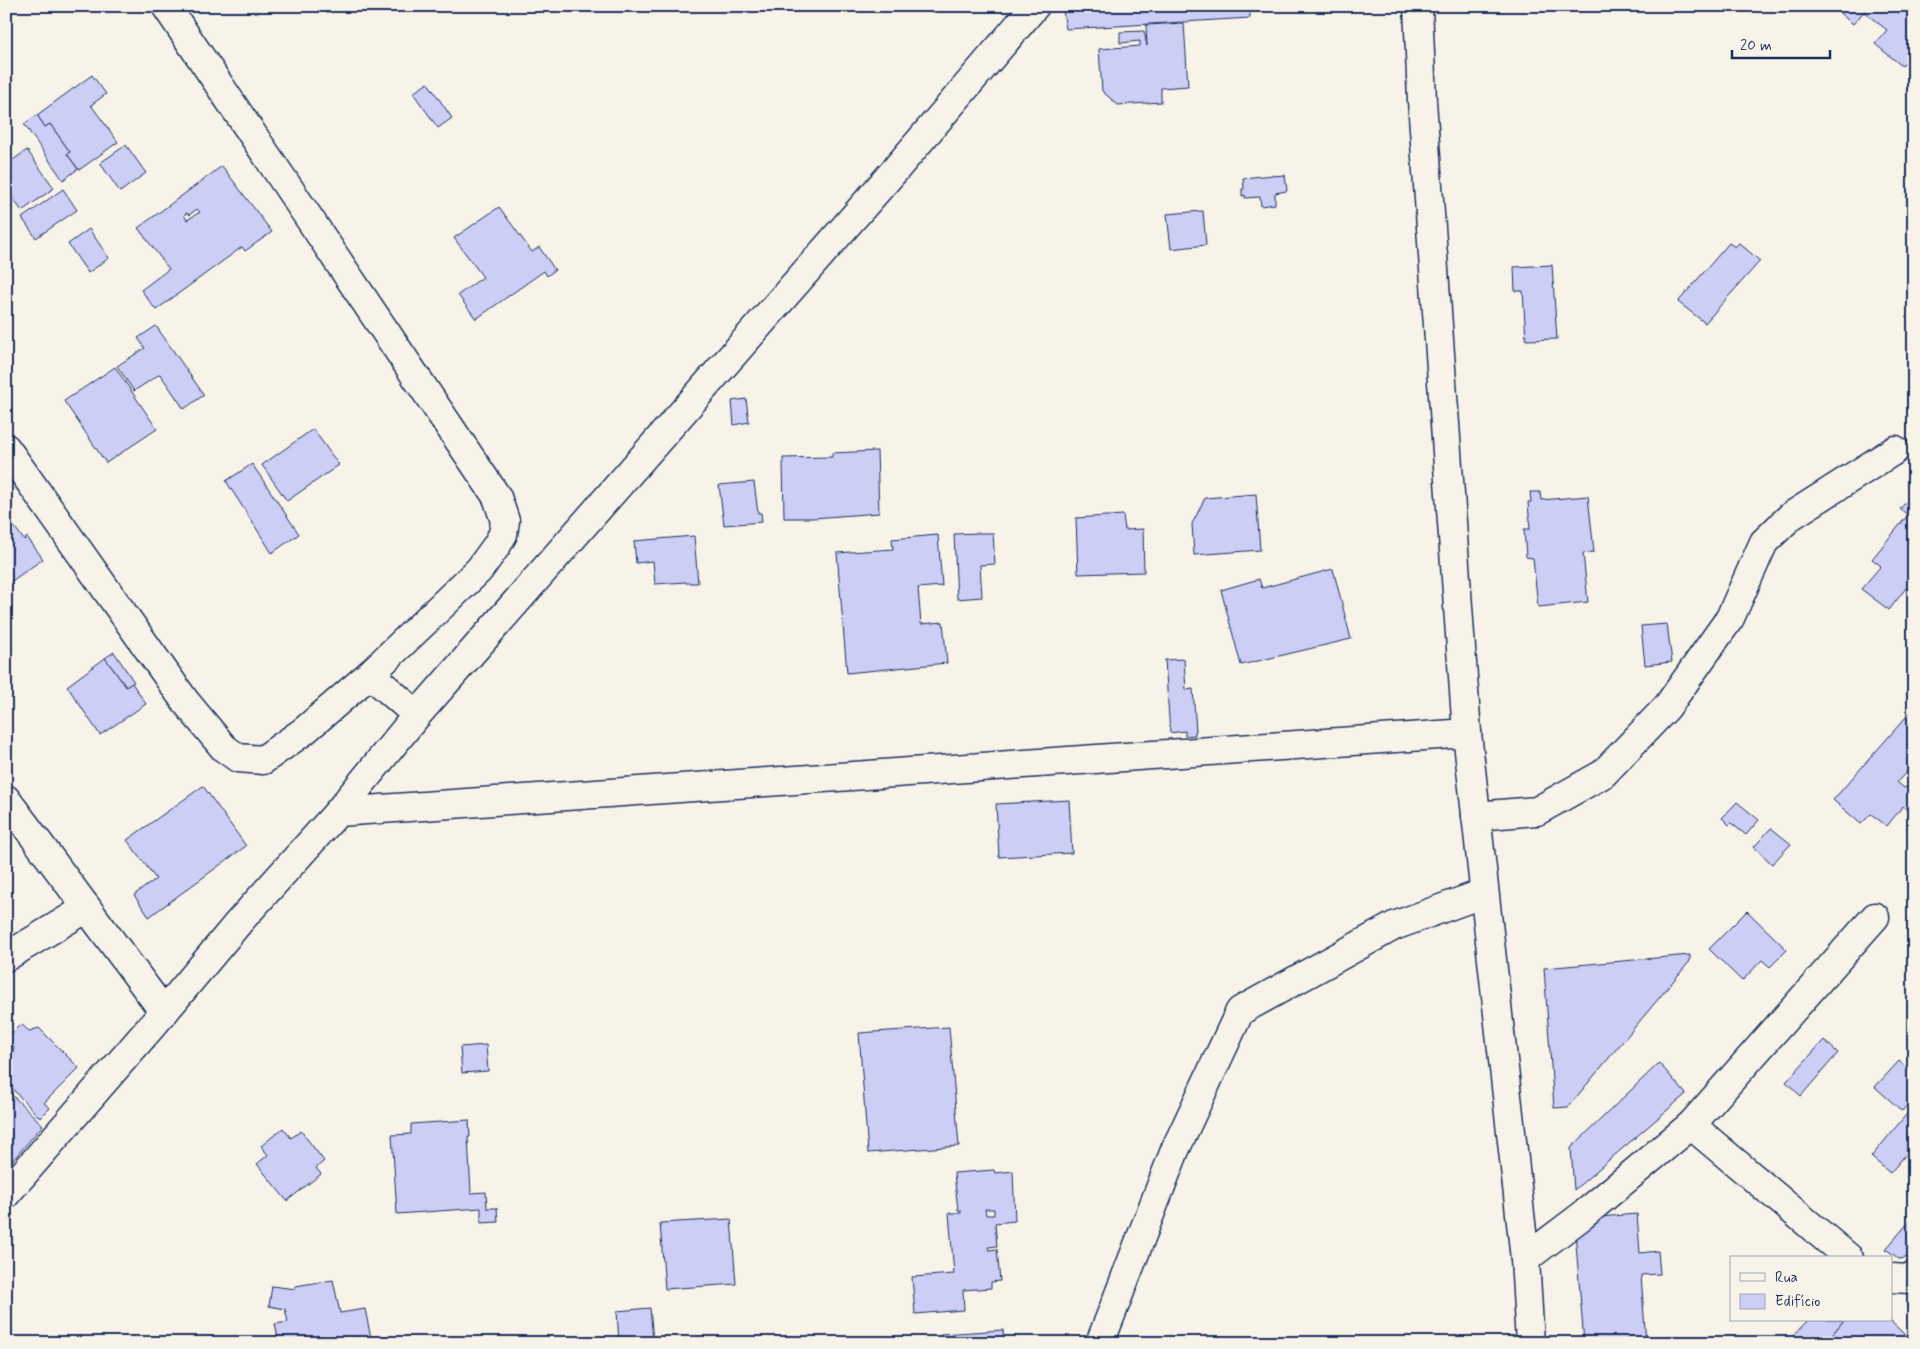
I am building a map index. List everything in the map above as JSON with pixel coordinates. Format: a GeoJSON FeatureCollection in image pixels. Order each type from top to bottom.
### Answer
{"type":"FeatureCollection","features":[{"type":"Feature","properties":{"kind":"street"},"geometry":{"type":"LineString","coordinates":[[6,448],[185,701],[224,748],[238,758],[263,760],[304,731],[370,674],[479,570],[497,545],[502,534],[505,521],[496,497],[166,6]]}},
{"type":"Feature","properties":{"kind":"street"},"geometry":{"type":"LineString","coordinates":[[6,1194],[164,1012],[239,922],[338,812],[417,715],[574,534],[667,432],[824,252],[1035,6]]}},
{"type":"Feature","properties":{"kind":"street"},"geometry":{"type":"LineString","coordinates":[[1418,6],[1423,111],[1467,733],[1525,1259],[1530,1343]]}},
{"type":"Feature","properties":{"kind":"street"},"geometry":{"type":"LineString","coordinates":[[1476,816],[1537,811],[1603,774],[1667,707],[1730,618],[1764,542],[1791,516],[1895,450]]}},
{"type":"Feature","properties":{"kind":"street"},"geometry":{"type":"LineString","coordinates":[[370,674],[417,715]]}},
{"type":"Feature","properties":{"kind":"street"},"geometry":{"type":"LineString","coordinates":[[338,812],[1467,733]]}},
{"type":"Feature","properties":{"kind":"street"},"geometry":{"type":"LineString","coordinates":[[6,799],[164,1012]]}},
{"type":"Feature","properties":{"kind":"street"},"geometry":{"type":"LineString","coordinates":[[1100,1343],[1175,1150],[1240,1011],[1394,926],[1484,893]]}},
{"type":"Feature","properties":{"kind":"street"},"geometry":{"type":"LineString","coordinates":[[6,957],[87,908]]}},
{"type":"Feature","properties":{"kind":"street"},"geometry":{"type":"LineString","coordinates":[[1525,1259],[1583,1215],[1691,1125],[1875,917]]}},
{"type":"Feature","properties":{"kind":"street"},"geometry":{"type":"LineString","coordinates":[[1691,1125],[1847,1256]]}},
{"type":"Feature","properties":{"kind":"street"},"geometry":{"type":"LineString","coordinates":[[1892,1278],[1910,1279],[1914,1276]]}},
{"type":"Feature","properties":{"kind":"building"},"geometry":{"type":"Polygon","coordinates":[[[1068,6],[1250,6],[1250,18],[1066,29],[1063,11],[1068,6]]]}},
{"type":"Feature","properties":{"kind":"building"},"geometry":{"type":"Polygon","coordinates":[[[1831,6],[1869,6],[1853,24],[1831,6]]]}},
{"type":"Feature","properties":{"kind":"building"},"geometry":{"type":"Polygon","coordinates":[[[1869,6],[1910,6],[1914,10],[1914,53],[1902,66],[1875,44],[1887,30],[1864,12],[1869,6]]]}},
{"type":"Feature","properties":{"kind":"building"},"geometry":{"type":"Polygon","coordinates":[[[1184,23],[1188,86],[1161,88],[1161,102],[1118,105],[1102,91],[1099,49],[1140,46],[1140,41],[1120,43],[1120,32],[1144,31],[1147,46],[1146,25],[1184,23]]]}},
{"type":"Feature","properties":{"kind":"building"},"geometry":{"type":"Polygon","coordinates":[[[92,75],[106,94],[91,105],[118,142],[79,170],[67,154],[70,152],[50,124],[45,127],[37,115],[92,75]]]}},
{"type":"Feature","properties":{"kind":"building"},"geometry":{"type":"Polygon","coordinates":[[[428,83],[452,118],[438,128],[413,93],[428,83]]]}},
{"type":"Feature","properties":{"kind":"building"},"geometry":{"type":"Polygon","coordinates":[[[37,115],[45,127],[50,124],[70,152],[67,154],[78,169],[63,180],[24,124],[37,115]]]}},
{"type":"Feature","properties":{"kind":"building"},"geometry":{"type":"Polygon","coordinates":[[[126,145],[146,173],[120,192],[100,163],[126,145]]]}},
{"type":"Feature","properties":{"kind":"building"},"geometry":{"type":"Polygon","coordinates":[[[27,150],[54,188],[22,211],[6,189],[6,165],[27,150]]]}},
{"type":"Feature","properties":{"kind":"building"},"geometry":{"type":"Polygon","coordinates":[[[222,166],[272,232],[245,251],[242,247],[156,310],[141,290],[169,269],[138,228],[222,166]],[[197,209],[189,215],[187,213],[184,215],[187,220],[200,212],[197,209]]]}},
{"type":"Feature","properties":{"kind":"building"},"geometry":{"type":"Polygon","coordinates":[[[1285,175],[1287,191],[1275,193],[1275,204],[1261,206],[1260,197],[1245,198],[1245,195],[1242,196],[1242,189],[1244,189],[1243,178],[1285,175]]]}},
{"type":"Feature","properties":{"kind":"building"},"geometry":{"type":"Polygon","coordinates":[[[63,189],[77,210],[36,238],[22,218],[63,189]]]}},
{"type":"Feature","properties":{"kind":"building"},"geometry":{"type":"Polygon","coordinates":[[[499,207],[532,252],[539,247],[555,270],[547,276],[544,271],[476,319],[458,295],[483,277],[454,238],[499,207]]]}},
{"type":"Feature","properties":{"kind":"building"},"geometry":{"type":"Polygon","coordinates":[[[1203,211],[1206,245],[1171,249],[1167,214],[1203,211]]]}},
{"type":"Feature","properties":{"kind":"building"},"geometry":{"type":"Polygon","coordinates":[[[89,229],[109,258],[88,273],[68,244],[89,229]]]}},
{"type":"Feature","properties":{"kind":"building"},"geometry":{"type":"Polygon","coordinates":[[[1729,243],[1735,247],[1739,243],[1760,261],[1705,323],[1678,302],[1729,243]]]}},
{"type":"Feature","properties":{"kind":"building"},"geometry":{"type":"Polygon","coordinates":[[[1552,265],[1557,339],[1526,340],[1523,291],[1515,291],[1514,267],[1552,265]]]}},
{"type":"Feature","properties":{"kind":"building"},"geometry":{"type":"Polygon","coordinates":[[[156,326],[204,395],[184,409],[160,374],[134,391],[117,366],[145,348],[138,338],[156,326]]]}},
{"type":"Feature","properties":{"kind":"building"},"geometry":{"type":"Polygon","coordinates":[[[115,367],[157,429],[106,463],[64,401],[115,367]]]}},
{"type":"Feature","properties":{"kind":"building"},"geometry":{"type":"Polygon","coordinates":[[[746,399],[749,422],[734,425],[732,401],[746,399]]]}},
{"type":"Feature","properties":{"kind":"building"},"geometry":{"type":"Polygon","coordinates":[[[313,429],[339,465],[287,501],[262,465],[313,429]]]}},
{"type":"Feature","properties":{"kind":"building"},"geometry":{"type":"Polygon","coordinates":[[[877,451],[879,513],[813,518],[784,518],[783,458],[832,457],[832,453],[877,451]]]}},
{"type":"Feature","properties":{"kind":"building"},"geometry":{"type":"Polygon","coordinates":[[[252,464],[299,534],[272,553],[226,481],[252,464]]]}},
{"type":"Feature","properties":{"kind":"building"},"geometry":{"type":"Polygon","coordinates":[[[754,482],[758,513],[761,513],[762,522],[724,525],[719,485],[754,482]]]}},
{"type":"Feature","properties":{"kind":"building"},"geometry":{"type":"Polygon","coordinates":[[[1530,492],[1540,492],[1541,500],[1588,496],[1594,552],[1583,553],[1588,602],[1538,607],[1533,558],[1526,557],[1524,529],[1530,529],[1528,502],[1531,502],[1530,492]]]}},
{"type":"Feature","properties":{"kind":"building"},"geometry":{"type":"Polygon","coordinates":[[[1914,493],[1914,594],[1906,588],[1889,610],[1861,589],[1881,566],[1872,559],[1908,515],[1900,509],[1914,493]]]}},
{"type":"Feature","properties":{"kind":"building"},"geometry":{"type":"Polygon","coordinates":[[[1256,494],[1260,550],[1194,555],[1192,524],[1205,498],[1256,494]]]}},
{"type":"Feature","properties":{"kind":"building"},"geometry":{"type":"Polygon","coordinates":[[[6,515],[24,540],[27,537],[43,559],[6,585],[6,515]]]}},
{"type":"Feature","properties":{"kind":"building"},"geometry":{"type":"Polygon","coordinates":[[[1123,515],[1125,530],[1143,529],[1144,572],[1078,574],[1076,518],[1123,515]]]}},
{"type":"Feature","properties":{"kind":"building"},"geometry":{"type":"Polygon","coordinates":[[[993,533],[995,564],[980,565],[982,597],[957,599],[954,534],[993,533]]]}},
{"type":"Feature","properties":{"kind":"building"},"geometry":{"type":"Polygon","coordinates":[[[938,535],[942,586],[918,588],[921,624],[943,622],[947,663],[847,673],[837,553],[893,549],[892,539],[938,535]]]}},
{"type":"Feature","properties":{"kind":"building"},"geometry":{"type":"Polygon","coordinates":[[[694,536],[698,583],[655,584],[653,561],[636,563],[634,541],[694,536]]]}},
{"type":"Feature","properties":{"kind":"building"},"geometry":{"type":"Polygon","coordinates":[[[1333,569],[1351,639],[1241,665],[1221,590],[1259,579],[1262,588],[1333,569]]]}},
{"type":"Feature","properties":{"kind":"building"},"geometry":{"type":"Polygon","coordinates":[[[1667,624],[1672,662],[1645,665],[1641,626],[1667,624]]]}},
{"type":"Feature","properties":{"kind":"building"},"geometry":{"type":"Polygon","coordinates":[[[114,652],[134,682],[126,687],[105,658],[114,652]]]}},
{"type":"Feature","properties":{"kind":"building"},"geometry":{"type":"Polygon","coordinates":[[[105,658],[126,687],[132,683],[146,704],[100,735],[67,686],[105,658]]]}},
{"type":"Feature","properties":{"kind":"building"},"geometry":{"type":"Polygon","coordinates":[[[1184,659],[1186,690],[1193,689],[1196,731],[1195,735],[1185,736],[1185,731],[1170,733],[1165,660],[1184,659]]]}},
{"type":"Feature","properties":{"kind":"building"},"geometry":{"type":"Polygon","coordinates":[[[1914,708],[1914,764],[1897,782],[1904,788],[1908,786],[1914,790],[1914,818],[1903,806],[1887,826],[1871,814],[1861,824],[1833,800],[1914,708]]]}},
{"type":"Feature","properties":{"kind":"building"},"geometry":{"type":"Polygon","coordinates":[[[203,786],[246,846],[149,917],[134,895],[156,879],[127,840],[203,786]]]}},
{"type":"Feature","properties":{"kind":"building"},"geometry":{"type":"Polygon","coordinates":[[[1069,800],[1072,853],[999,857],[996,804],[1069,800]]]}},
{"type":"Feature","properties":{"kind":"building"},"geometry":{"type":"Polygon","coordinates":[[[1737,802],[1759,820],[1746,835],[1731,823],[1729,825],[1722,818],[1737,802]]]}},
{"type":"Feature","properties":{"kind":"building"},"geometry":{"type":"Polygon","coordinates":[[[1771,828],[1791,844],[1772,864],[1754,847],[1771,828]]]}},
{"type":"Feature","properties":{"kind":"building"},"geometry":{"type":"Polygon","coordinates":[[[1747,911],[1787,950],[1770,967],[1762,960],[1742,981],[1709,949],[1747,911]]]}},
{"type":"Feature","properties":{"kind":"building"},"geometry":{"type":"Polygon","coordinates":[[[1690,955],[1690,961],[1568,1107],[1554,1108],[1544,968],[1690,955]]]}},
{"type":"Feature","properties":{"kind":"building"},"geometry":{"type":"Polygon","coordinates":[[[21,1024],[29,1031],[39,1028],[79,1068],[44,1103],[50,1108],[40,1118],[6,1082],[6,1061],[12,1056],[14,1047],[6,1039],[21,1024]]]}},
{"type":"Feature","properties":{"kind":"building"},"geometry":{"type":"Polygon","coordinates":[[[949,1027],[959,1146],[868,1153],[859,1033],[949,1027]]]}},
{"type":"Feature","properties":{"kind":"building"},"geometry":{"type":"Polygon","coordinates":[[[1824,1040],[1838,1053],[1801,1096],[1786,1082],[1824,1040]]]}},
{"type":"Feature","properties":{"kind":"building"},"geometry":{"type":"Polygon","coordinates":[[[486,1045],[488,1071],[462,1073],[460,1047],[486,1045]]]}},
{"type":"Feature","properties":{"kind":"building"},"geometry":{"type":"Polygon","coordinates":[[[1899,1061],[1914,1074],[1914,1097],[1902,1111],[1875,1087],[1899,1061]]]}},
{"type":"Feature","properties":{"kind":"building"},"geometry":{"type":"Polygon","coordinates":[[[1659,1063],[1686,1094],[1574,1190],[1571,1148],[1659,1063]]]}},
{"type":"Feature","properties":{"kind":"building"},"geometry":{"type":"Polygon","coordinates":[[[12,1095],[43,1125],[6,1168],[6,1101],[12,1095]]]}},
{"type":"Feature","properties":{"kind":"building"},"geometry":{"type":"Polygon","coordinates":[[[1911,1109],[1914,1111],[1914,1145],[1890,1173],[1871,1157],[1911,1109]]]}},
{"type":"Feature","properties":{"kind":"building"},"geometry":{"type":"Polygon","coordinates":[[[469,1120],[471,1193],[486,1192],[487,1208],[497,1208],[498,1222],[481,1223],[481,1208],[397,1214],[392,1135],[411,1134],[411,1124],[469,1120]]]}},
{"type":"Feature","properties":{"kind":"building"},"geometry":{"type":"Polygon","coordinates":[[[283,1128],[291,1138],[301,1131],[324,1161],[316,1168],[321,1174],[287,1201],[257,1164],[268,1155],[261,1146],[283,1128]]]}},
{"type":"Feature","properties":{"kind":"building"},"geometry":{"type":"Polygon","coordinates":[[[994,1170],[995,1173],[1013,1171],[1015,1221],[995,1223],[997,1246],[988,1247],[989,1250],[997,1249],[1000,1281],[991,1282],[991,1288],[963,1290],[964,1310],[915,1314],[912,1277],[954,1274],[949,1213],[961,1213],[961,1210],[958,1210],[954,1173],[994,1170]],[[985,1209],[986,1215],[994,1215],[994,1209],[985,1209]]]}},
{"type":"Feature","properties":{"kind":"building"},"geometry":{"type":"Polygon","coordinates":[[[1637,1214],[1640,1253],[1658,1251],[1660,1274],[1641,1275],[1646,1343],[1584,1343],[1574,1219],[1637,1214]]]}},
{"type":"Feature","properties":{"kind":"building"},"geometry":{"type":"Polygon","coordinates":[[[1914,1216],[1914,1251],[1909,1257],[1899,1259],[1886,1249],[1914,1216]]]}},
{"type":"Feature","properties":{"kind":"building"},"geometry":{"type":"Polygon","coordinates":[[[731,1219],[736,1284],[665,1289],[660,1223],[731,1219]]]}},
{"type":"Feature","properties":{"kind":"building"},"geometry":{"type":"Polygon","coordinates":[[[333,1280],[340,1313],[365,1309],[372,1343],[279,1343],[275,1324],[288,1322],[285,1309],[269,1306],[272,1286],[295,1289],[295,1286],[333,1280]]]}},
{"type":"Feature","properties":{"kind":"building"},"geometry":{"type":"Polygon","coordinates":[[[650,1308],[653,1340],[619,1343],[617,1311],[650,1308]]]}},
{"type":"Feature","properties":{"kind":"building"},"geometry":{"type":"Polygon","coordinates":[[[1806,1322],[1842,1322],[1825,1343],[1786,1343],[1806,1322]]]}},
{"type":"Feature","properties":{"kind":"building"},"geometry":{"type":"Polygon","coordinates":[[[1842,1322],[1891,1322],[1914,1343],[1825,1343],[1842,1322]]]}},
{"type":"Feature","properties":{"kind":"building"},"geometry":{"type":"Polygon","coordinates":[[[1003,1330],[1004,1343],[942,1343],[941,1334],[1003,1330]]]}}]}
